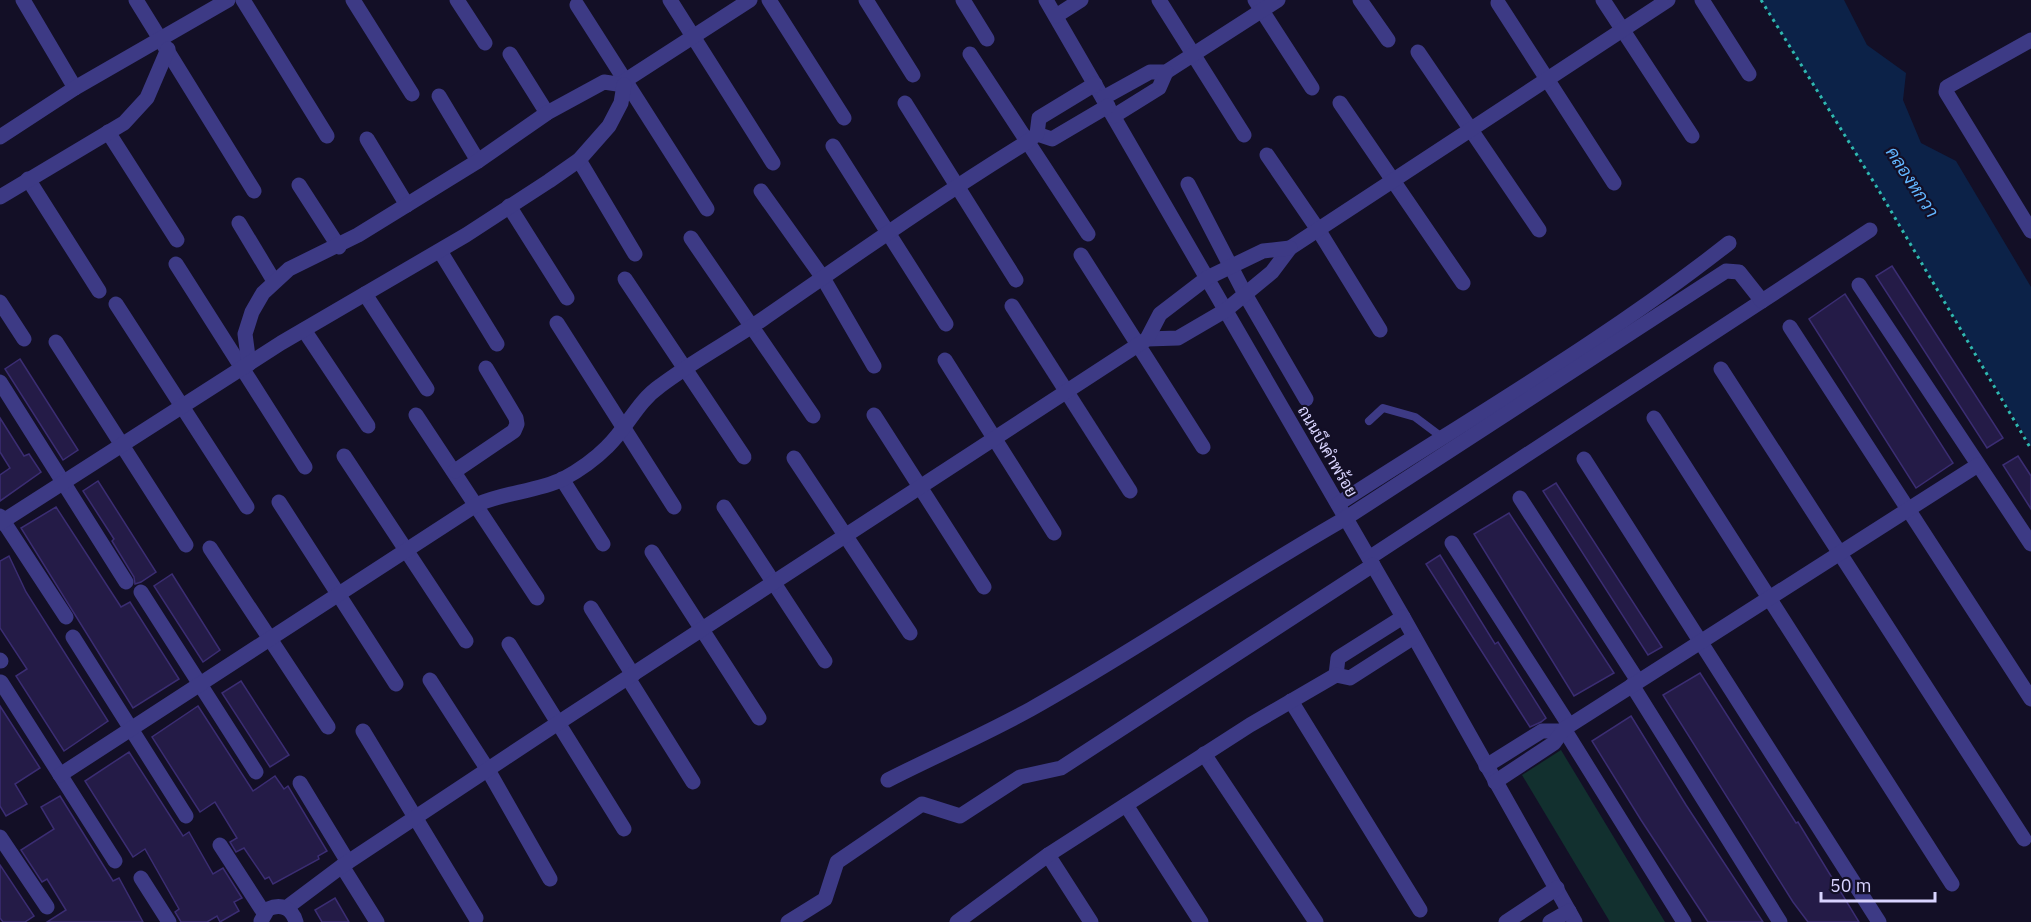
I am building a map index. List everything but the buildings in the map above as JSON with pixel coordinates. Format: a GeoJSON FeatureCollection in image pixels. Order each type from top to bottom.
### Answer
{"type":"FeatureCollection","features":[{"type":"Feature","properties":{"kind":"street"},"geometry":{"type":"LineString","coordinates":[[23,0],[75,88]]}},
{"type":"Feature","properties":{"kind":"street"},"geometry":{"type":"LineString","coordinates":[[136,0],[254,191]]}},
{"type":"Feature","properties":{"kind":"street"},"geometry":{"type":"LineString","coordinates":[[0,136],[75,88],[164,44],[228,0]]}},
{"type":"Feature","properties":{"kind":"street"},"geometry":{"type":"LineString","coordinates":[[243,0],[327,136]]}},
{"type":"Feature","properties":{"kind":"street"},"geometry":{"type":"LineString","coordinates":[[353,0],[412,94]]}},
{"type":"Feature","properties":{"kind":"street"},"geometry":{"type":"LineString","coordinates":[[457,0],[485,43]]}},
{"type":"Feature","properties":{"kind":"street"},"geometry":{"type":"LineString","coordinates":[[670,0],[773,163]]}},
{"type":"Feature","properties":{"kind":"street"},"geometry":{"type":"LineString","coordinates":[[246,367],[245,334],[252,312],[274,281],[304,260],[339,247],[407,205],[478,161],[547,112],[604,82],[625,82],[750,0]]}},
{"type":"Feature","properties":{"kind":"street"},"geometry":{"type":"LineString","coordinates":[[769,0],[844,118]]}},
{"type":"Feature","properties":{"kind":"street"},"geometry":{"type":"LineString","coordinates":[[866,0],[913,75]]}},
{"type":"Feature","properties":{"kind":"street"},"geometry":{"type":"LineString","coordinates":[[963,0],[987,39]]}},
{"type":"Feature","properties":{"kind":"street","name":"ถนนบึงคำพร้อย"},"geometry":{"type":"LineString","coordinates":[[1046,0],[1403,617],[1572,916]]}},
{"type":"Feature","properties":{"kind":"street"},"geometry":{"type":"LineString","coordinates":[[1056,16],[1081,0]]}},
{"type":"Feature","properties":{"kind":"street"},"geometry":{"type":"LineString","coordinates":[[1159,0],[1244,135]]}},
{"type":"Feature","properties":{"kind":"street"},"geometry":{"type":"LineString","coordinates":[[60,775],[476,505],[562,479],[608,447],[643,401],[684,368],[753,326],[957,185],[1032,138],[1052,139],[1108,107],[1159,88],[1166,72],[1258,5],[1278,0]]}},
{"type":"Feature","properties":{"kind":"street"},"geometry":{"type":"LineString","coordinates":[[1360,0],[1388,40]]}},
{"type":"Feature","properties":{"kind":"street"},"geometry":{"type":"LineString","coordinates":[[1603,0],[1692,136]]}},
{"type":"Feature","properties":{"kind":"street"},"geometry":{"type":"LineString","coordinates":[[1143,342],[1178,338],[1226,310],[1272,272],[1290,248],[1319,231],[1622,28],[1668,0]]}},
{"type":"Feature","properties":{"kind":"street"},"geometry":{"type":"LineString","coordinates":[[1702,0],[1749,74]]}},
{"type":"Feature","properties":{"kind":"street"},"geometry":{"type":"LineString","coordinates":[[1498,3],[1614,183]]}},
{"type":"Feature","properties":{"kind":"street"},"geometry":{"type":"LineString","coordinates":[[577,5],[707,209]]}},
{"type":"Feature","properties":{"kind":"street"},"geometry":{"type":"LineString","coordinates":[[1258,5],[1312,88]]}},
{"type":"Feature","properties":{"kind":"street"},"geometry":{"type":"LineString","coordinates":[[2031,40],[1947,87],[1946,92],[2031,231]]}},
{"type":"Feature","properties":{"kind":"street"},"geometry":{"type":"LineString","coordinates":[[0,197],[131,116],[147,98],[164,44]]}},
{"type":"Feature","properties":{"kind":"street"},"geometry":{"type":"LineString","coordinates":[[1418,52],[1472,128],[1539,230]]}},
{"type":"Feature","properties":{"kind":"street"},"geometry":{"type":"LineString","coordinates":[[510,54],[547,112]]}},
{"type":"Feature","properties":{"kind":"street"},"geometry":{"type":"LineString","coordinates":[[970,54],[1032,138],[1088,234]]}},
{"type":"Feature","properties":{"kind":"street"},"geometry":{"type":"LineString","coordinates":[[1108,107],[1150,72],[1166,72]]}},
{"type":"Feature","properties":{"kind":"street"},"geometry":{"type":"LineString","coordinates":[[66,617],[1,520],[304,330],[440,251],[579,160],[609,126],[621,103],[625,82]]}},
{"type":"Feature","properties":{"kind":"street"},"geometry":{"type":"LineString","coordinates":[[1032,138],[1040,118],[1095,84]]}},
{"type":"Feature","properties":{"kind":"street"},"geometry":{"type":"LineString","coordinates":[[439,96],[478,161]]}},
{"type":"Feature","properties":{"kind":"street"},"geometry":{"type":"LineString","coordinates":[[904,103],[1016,280]]}},
{"type":"Feature","properties":{"kind":"street"},"geometry":{"type":"LineString","coordinates":[[1340,103],[1463,283]]}},
{"type":"Feature","properties":{"kind":"street"},"geometry":{"type":"LineString","coordinates":[[108,132],[177,240]]}},
{"type":"Feature","properties":{"kind":"street"},"geometry":{"type":"LineString","coordinates":[[367,139],[407,205]]}},
{"type":"Feature","properties":{"kind":"street"},"geometry":{"type":"LineString","coordinates":[[833,146],[946,324]]}},
{"type":"Feature","properties":{"kind":"street"},"geometry":{"type":"LineString","coordinates":[[1267,155],[1319,231],[1380,330]]}},
{"type":"Feature","properties":{"kind":"street"},"geometry":{"type":"LineString","coordinates":[[579,160],[635,254]]}},
{"type":"Feature","properties":{"kind":"street"},"geometry":{"type":"LineString","coordinates":[[28,179],[99,291]]}},
{"type":"Feature","properties":{"kind":"street"},"geometry":{"type":"LineString","coordinates":[[299,184],[339,247]]}},
{"type":"Feature","properties":{"kind":"street"},"geometry":{"type":"LineString","coordinates":[[1188,184],[1245,294],[1306,399]]}},
{"type":"Feature","properties":{"kind":"street"},"geometry":{"type":"LineString","coordinates":[[761,191],[822,278],[874,366]]}},
{"type":"Feature","properties":{"kind":"street"},"geometry":{"type":"LineString","coordinates":[[509,206],[567,298]]}},
{"type":"Feature","properties":{"kind":"street"},"geometry":{"type":"LineString","coordinates":[[239,222],[274,281]]}},
{"type":"Feature","properties":{"kind":"street"},"geometry":{"type":"LineString","coordinates":[[788,922],[825,898],[837,862],[922,804],[960,816],[1020,777],[1061,768],[1870,230]]}},
{"type":"Feature","properties":{"kind":"street"},"geometry":{"type":"LineString","coordinates":[[691,238],[813,416]]}},
{"type":"Feature","properties":{"kind":"street"},"geometry":{"type":"LineString","coordinates":[[1338,504],[1677,284],[1729,243]]}},
{"type":"Feature","properties":{"kind":"street"},"geometry":{"type":"LineString","coordinates":[[220,845],[262,918],[273,907],[286,908],[345,864],[415,817],[1143,342],[1160,314],[1207,278],[1263,251],[1290,248]]}},
{"type":"Feature","properties":{"kind":"street"},"geometry":{"type":"LineString","coordinates":[[440,251],[497,344]]}},
{"type":"Feature","properties":{"kind":"street"},"geometry":{"type":"LineString","coordinates":[[1081,255],[1143,342],[1203,447]]}},
{"type":"Feature","properties":{"kind":"street"},"geometry":{"type":"LineString","coordinates":[[176,264],[246,367],[305,467]]}},
{"type":"Feature","properties":{"kind":"street"},"geometry":{"type":"LineString","coordinates":[[888,780],[1029,710],[1266,564],[1346,518],[1726,271],[1739,272],[1762,301]]}},
{"type":"Feature","properties":{"kind":"street"},"geometry":{"type":"LineString","coordinates":[[625,279],[744,457]]}},
{"type":"Feature","properties":{"kind":"street"},"geometry":{"type":"LineString","coordinates":[[1858,285],[2031,544]]}},
{"type":"Feature","properties":{"kind":"street"},"geometry":{"type":"LineString","coordinates":[[365,294],[427,389]]}},
{"type":"Feature","properties":{"kind":"street"},"geometry":{"type":"LineString","coordinates":[[0,302],[24,339]]}},
{"type":"Feature","properties":{"kind":"street"},"geometry":{"type":"LineString","coordinates":[[116,304],[247,507]]}},
{"type":"Feature","properties":{"kind":"street"},"geometry":{"type":"LineString","coordinates":[[1012,306],[1130,491]]}},
{"type":"Feature","properties":{"kind":"street"},"geometry":{"type":"LineString","coordinates":[[557,323],[622,429],[674,507]]}},
{"type":"Feature","properties":{"kind":"street"},"geometry":{"type":"LineString","coordinates":[[1790,327],[2031,699]]}},
{"type":"Feature","properties":{"kind":"street"},"geometry":{"type":"LineString","coordinates":[[304,330],[368,426]]}},
{"type":"Feature","properties":{"kind":"street"},"geometry":{"type":"LineString","coordinates":[[56,342],[186,545]]}},
{"type":"Feature","properties":{"kind":"street"},"geometry":{"type":"LineString","coordinates":[[945,360],[1054,533]]}},
{"type":"Feature","properties":{"kind":"street"},"geometry":{"type":"LineString","coordinates":[[455,471],[514,431],[518,424],[486,368]]}},
{"type":"Feature","properties":{"kind":"street"},"geometry":{"type":"LineString","coordinates":[[1721,369],[1838,554],[2024,839]]}},
{"type":"Feature","properties":{"kind":"street"},"geometry":{"type":"LineString","coordinates":[[0,382],[126,582]]}},
{"type":"Feature","properties":{"kind":"street"},"geometry":{"type":"LineString","coordinates":[[416,414],[537,598]]}},
{"type":"Feature","properties":{"kind":"street"},"geometry":{"type":"LineString","coordinates":[[874,415],[984,587]]}},
{"type":"Feature","properties":{"kind":"street"},"geometry":{"type":"LineString","coordinates":[[1654,418],[1952,885]]}},
{"type":"Feature","properties":{"kind":"street"},"geometry":{"type":"LineString","coordinates":[[344,456],[466,641]]}},
{"type":"Feature","properties":{"kind":"street"},"geometry":{"type":"LineString","coordinates":[[794,458],[910,633]]}},
{"type":"Feature","properties":{"kind":"street"},"geometry":{"type":"LineString","coordinates":[[1584,459],[1879,922]]}},
{"type":"Feature","properties":{"kind":"street"},"geometry":{"type":"LineString","coordinates":[[1495,782],[1554,743],[1564,728],[1978,465]]}},
{"type":"Feature","properties":{"kind":"street"},"geometry":{"type":"LineString","coordinates":[[562,479],[603,544]]}},
{"type":"Feature","properties":{"kind":"street"},"geometry":{"type":"LineString","coordinates":[[1520,498],[1780,922]]}},
{"type":"Feature","properties":{"kind":"street"},"geometry":{"type":"LineString","coordinates":[[279,502],[396,684]]}},
{"type":"Feature","properties":{"kind":"street"},"geometry":{"type":"LineString","coordinates":[[724,507],[825,661]]}},
{"type":"Feature","properties":{"kind":"street"},"geometry":{"type":"LineString","coordinates":[[1452,543],[1684,922]]}},
{"type":"Feature","properties":{"kind":"street"},"geometry":{"type":"LineString","coordinates":[[210,548],[328,727]]}},
{"type":"Feature","properties":{"kind":"street"},"geometry":{"type":"LineString","coordinates":[[652,552],[759,718]]}},
{"type":"Feature","properties":{"kind":"street"},"geometry":{"type":"LineString","coordinates":[[141,592],[256,772]]}},
{"type":"Feature","properties":{"kind":"street"},"geometry":{"type":"LineString","coordinates":[[591,608],[693,782]]}},
{"type":"Feature","properties":{"kind":"street"},"geometry":{"type":"LineString","coordinates":[[1336,675],[1338,658],[1403,617]]}},
{"type":"Feature","properties":{"kind":"street"},"geometry":{"type":"LineString","coordinates":[[73,637],[186,816]]}},
{"type":"Feature","properties":{"kind":"street"},"geometry":{"type":"LineString","coordinates":[[957,922],[975,917],[1048,855],[1204,754],[1336,675],[1350,678],[1414,637]]}},
{"type":"Feature","properties":{"kind":"street"},"geometry":{"type":"LineString","coordinates":[[509,644],[624,829]]}},
{"type":"Feature","properties":{"kind":"street"},"geometry":{"type":"LineString","coordinates":[[430,680],[488,770],[550,879]]}},
{"type":"Feature","properties":{"kind":"street"},"geometry":{"type":"LineString","coordinates":[[1,682],[115,861]]}},
{"type":"Feature","properties":{"kind":"street"},"geometry":{"type":"LineString","coordinates":[[1291,701],[1420,910]]}},
{"type":"Feature","properties":{"kind":"street"},"geometry":{"type":"LineString","coordinates":[[1486,766],[1542,731],[1564,728]]}},
{"type":"Feature","properties":{"kind":"street"},"geometry":{"type":"LineString","coordinates":[[363,732],[476,918]]}},
{"type":"Feature","properties":{"kind":"street"},"geometry":{"type":"LineString","coordinates":[[1204,754],[1316,922]]}},
{"type":"Feature","properties":{"kind":"street"},"geometry":{"type":"LineString","coordinates":[[300,783],[377,922]]}},
{"type":"Feature","properties":{"kind":"street"},"geometry":{"type":"LineString","coordinates":[[1126,805],[1202,922]]}},
{"type":"Feature","properties":{"kind":"street"},"geometry":{"type":"LineString","coordinates":[[2,843],[47,907]]}},
{"type":"Feature","properties":{"kind":"street"},"geometry":{"type":"LineString","coordinates":[[1048,855],[1091,922]]}},
{"type":"Feature","properties":{"kind":"street"},"geometry":{"type":"LineString","coordinates":[[141,878],[169,922]]}},
{"type":"Feature","properties":{"kind":"street"},"geometry":{"type":"LineString","coordinates":[[1506,922],[1557,888]]}},
{"type":"Feature","properties":{"kind":"street"},"geometry":{"type":"LineString","coordinates":[[286,908],[296,922]]}},
{"type":"Feature","properties":{"kind":"street"},"geometry":{"type":"LineString","coordinates":[[1550,922],[1572,916]]}},
{"type":"Feature","properties":{"kind":"lane"},"geometry":{"type":"LineString","coordinates":[[1369,421],[1383,408],[1414,417],[1443,438]]}},
{"type":"Feature","properties":{"kind":"path"},"geometry":{"type":"LineString","coordinates":[[1761,0],[1878,189],[2031,450]]}},
{"type":"Feature","properties":{"kind":"green space"},"geometry":{"type":"Polygon","coordinates":[[[1561,750],[1665,922],[1610,922],[1522,775],[1561,750]]]}},
{"type":"Feature","properties":{"kind":"water","name":"คลองหกวา"},"geometry":{"type":"Polygon","coordinates":[[[1761,0],[1844,0],[1867,45],[1906,73],[1903,100],[1921,143],[1956,161],[2031,287],[2031,446],[1878,189],[1761,0]]]}}]}
